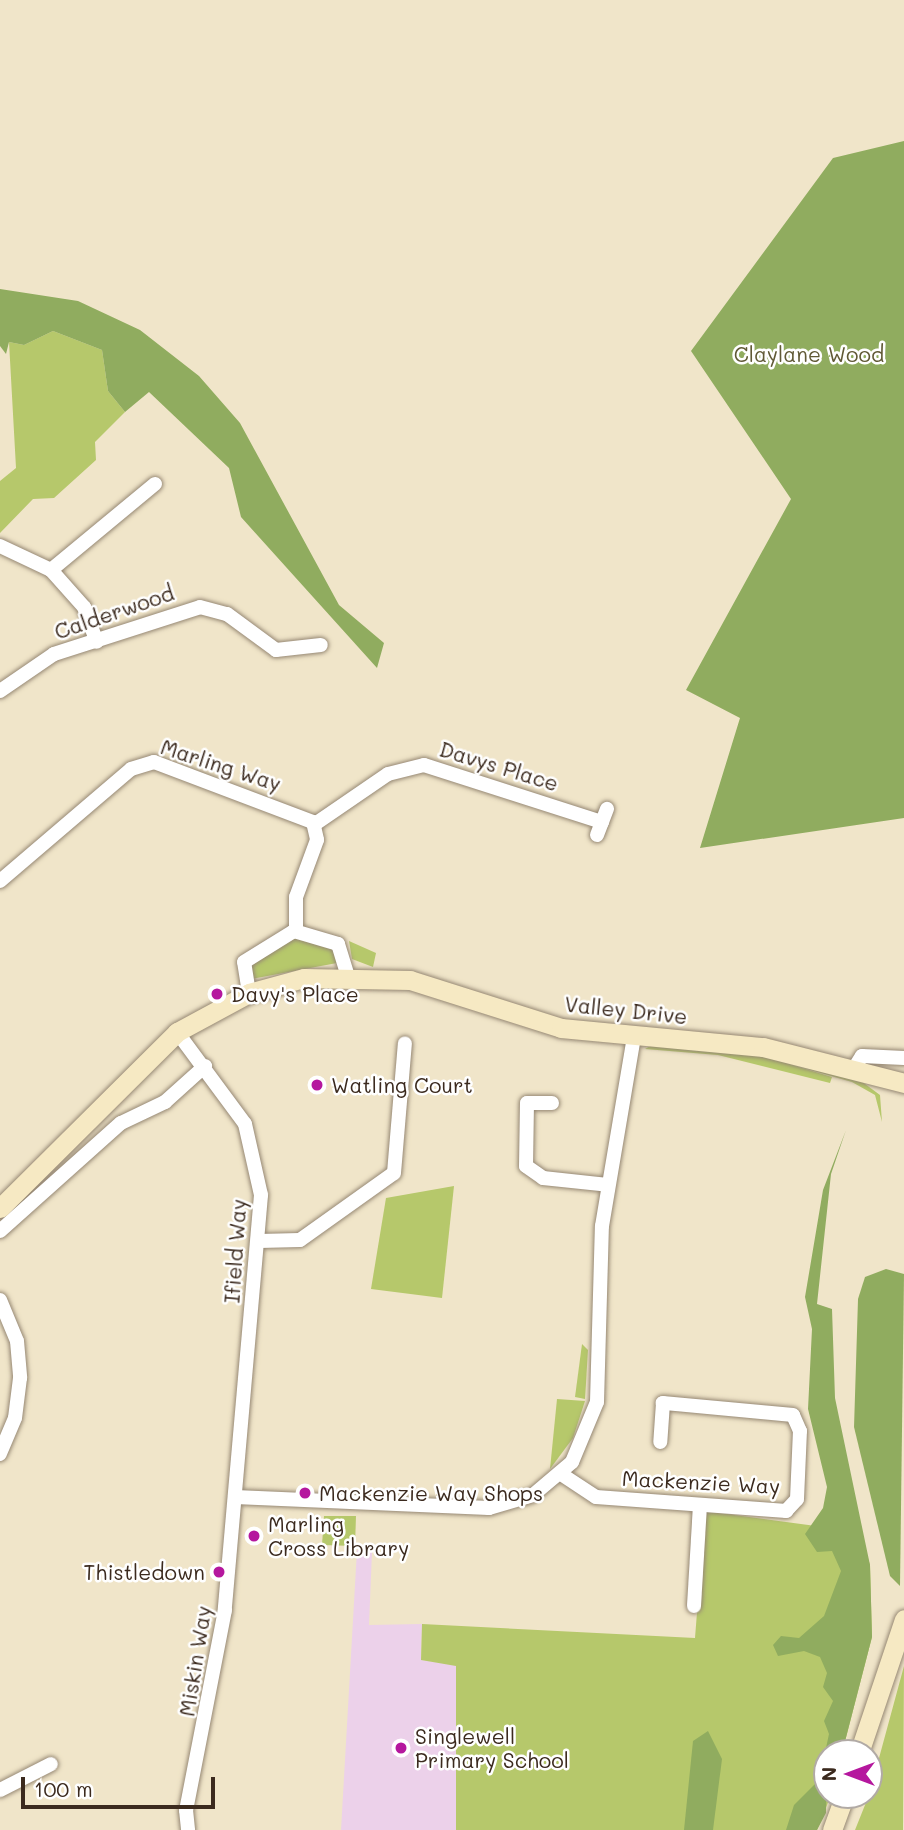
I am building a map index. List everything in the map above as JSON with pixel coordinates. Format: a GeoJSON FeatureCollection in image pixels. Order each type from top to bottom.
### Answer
{"type":"FeatureCollection","features":[{"type":"Feature","properties":{"kind":"street"},"geometry":{"type":"LineString","coordinates":[[51,570],[155,484]]}},
{"type":"Feature","properties":{"kind":"street"},"geometry":{"type":"LineString","coordinates":[[0,546],[51,570],[84,607],[97,642]]}},
{"type":"Feature","properties":{"kind":"street","name":"Calderwood"},"geometry":{"type":"LineString","coordinates":[[0,691],[54,654],[202,607],[227,614],[276,650],[321,645]]}},
{"type":"Feature","properties":{"kind":"street","name":"Marling Way"},"geometry":{"type":"LineString","coordinates":[[0,881],[144,762],[294,811],[315,824]]}},
{"type":"Feature","properties":{"kind":"street","name":"Davys Place"},"geometry":{"type":"LineString","coordinates":[[315,824],[388,774],[424,765],[602,822]]}},
{"type":"Feature","properties":{"kind":"street"},"geometry":{"type":"LineString","coordinates":[[296,931],[296,897],[317,842],[315,824]]}},
{"type":"Feature","properties":{"kind":"street"},"geometry":{"type":"LineString","coordinates":[[249,993],[246,960],[296,931],[338,944],[347,974]]}},
{"type":"Feature","properties":{"kind":"street","name":"Valley Drive"},"geometry":{"type":"LineString","coordinates":[[0,1208],[177,1032],[249,993],[347,974],[421,982],[544,1024],[634,1036],[762,1047],[855,1068],[904,1083]]}},
{"type":"Feature","properties":{"kind":"street","name":"Ifield Way"},"geometry":{"type":"LineString","coordinates":[[177,1032],[240,1115],[254,1150],[261,1189],[259,1241],[235,1497]]}},
{"type":"Feature","properties":{"kind":"street"},"geometry":{"type":"LineString","coordinates":[[235,1497],[489,1508],[533,1495],[561,1474],[581,1448],[597,1402],[608,1185],[634,1036]]}},
{"type":"Feature","properties":{"kind":"street"},"geometry":{"type":"LineString","coordinates":[[259,1241],[298,1241],[394,1173],[405,1043]]}},
{"type":"Feature","properties":{"kind":"street"},"geometry":{"type":"LineString","coordinates":[[855,1068],[862,1056],[904,1058]]}},
{"type":"Feature","properties":{"kind":"street"},"geometry":{"type":"LineString","coordinates":[[0,1231],[121,1123],[165,1102],[205,1066]]}},
{"type":"Feature","properties":{"kind":"street"},"geometry":{"type":"LineString","coordinates":[[552,1103],[527,1103],[522,1149],[528,1169],[542,1177],[608,1185]]}},
{"type":"Feature","properties":{"kind":"street"},"geometry":{"type":"LineString","coordinates":[[0,1300],[17,1341],[20,1378],[15,1418],[0,1454]]}},
{"type":"Feature","properties":{"kind":"street","name":"Mackenzie Way"},"geometry":{"type":"LineString","coordinates":[[561,1474],[596,1497],[786,1511],[797,1499],[800,1431],[793,1415],[663,1403],[660,1442]]}},
{"type":"Feature","properties":{"kind":"street","name":"Miskin Way"},"geometry":{"type":"LineString","coordinates":[[188,1830],[186,1810],[219,1658],[235,1497]]}},
{"type":"Feature","properties":{"kind":"street"},"geometry":{"type":"LineString","coordinates":[[694,1606],[701,1505]]}},
{"type":"Feature","properties":{"kind":"street"},"geometry":{"type":"LineString","coordinates":[[864,1739],[904,1619]]}},
{"type":"Feature","properties":{"kind":"street"},"geometry":{"type":"LineString","coordinates":[[0,1790],[51,1763]]}},
{"type":"Feature","properties":{"kind":"street"},"geometry":{"type":"LineString","coordinates":[[832,1830],[840,1809]]}},
{"type":"Feature","properties":{"kind":"shaded area","name":"Singlewell Primary School"},"geometry":{"type":"Polygon","coordinates":[[[357,1550],[372,1552],[369,1625],[422,1624],[421,1660],[456,1665],[456,1830],[341,1830],[357,1550]]]}},
{"type":"Feature","properties":{"kind":"green space","name":"Claylane Wood"},"geometry":{"type":"Polygon","coordinates":[[[904,141],[904,818],[700,848],[740,718],[686,690],[791,499],[691,351],[833,158],[904,141]]]}},
{"type":"Feature","properties":{"kind":"green space"},"geometry":{"type":"Polygon","coordinates":[[[0,289],[78,301],[140,330],[199,376],[240,423],[339,605],[384,643],[377,668],[241,517],[229,468],[149,392],[125,412],[108,391],[102,350],[53,331],[24,345],[9,342],[6,354],[0,346],[0,289]]]}},
{"type":"Feature","properties":{"kind":"green space"},"geometry":{"type":"Polygon","coordinates":[[[53,331],[102,350],[108,391],[125,412],[95,442],[96,460],[54,498],[33,499],[0,533],[0,481],[16,468],[9,342],[24,345],[53,331]]]}},
{"type":"Feature","properties":{"kind":"green space"},"geometry":{"type":"Polygon","coordinates":[[[295,936],[332,945],[337,963],[251,979],[246,967],[295,936]]]}},
{"type":"Feature","properties":{"kind":"green space"},"geometry":{"type":"Polygon","coordinates":[[[349,941],[376,953],[373,967],[352,959],[349,941]]]}},
{"type":"Feature","properties":{"kind":"green space"},"geometry":{"type":"Polygon","coordinates":[[[652,1045],[757,1053],[861,1081],[880,1095],[882,1122],[875,1095],[852,1082],[786,1063],[832,1077],[830,1083],[718,1055],[645,1049],[652,1045]]]}},
{"type":"Feature","properties":{"kind":"green space"},"geometry":{"type":"Polygon","coordinates":[[[846,1130],[831,1174],[817,1304],[832,1309],[835,1398],[870,1565],[872,1637],[846,1739],[828,1739],[829,1734],[824,1721],[833,1701],[823,1687],[827,1673],[820,1657],[804,1651],[778,1656],[773,1645],[781,1636],[799,1638],[824,1616],[841,1571],[832,1551],[817,1552],[805,1534],[823,1508],[827,1487],[808,1409],[812,1329],[805,1297],[823,1190],[846,1130]]]}},
{"type":"Feature","properties":{"kind":"green space"},"geometry":{"type":"Polygon","coordinates":[[[454,1186],[442,1298],[371,1289],[386,1198],[454,1186]]]}},
{"type":"Feature","properties":{"kind":"green space"},"geometry":{"type":"Polygon","coordinates":[[[886,1269],[904,1274],[900,1586],[890,1576],[854,1427],[858,1299],[865,1277],[886,1269]]]}},
{"type":"Feature","properties":{"kind":"green space"},"geometry":{"type":"Polygon","coordinates":[[[582,1344],[588,1350],[585,1399],[575,1397],[582,1344]]]}},
{"type":"Feature","properties":{"kind":"green space"},"geometry":{"type":"Polygon","coordinates":[[[557,1399],[585,1401],[573,1438],[550,1469],[557,1399]]]}},
{"type":"Feature","properties":{"kind":"green space"},"geometry":{"type":"Polygon","coordinates":[[[705,1511],[860,1532],[870,1565],[872,1637],[846,1739],[813,1739],[813,1809],[825,1809],[817,1830],[456,1830],[456,1666],[421,1660],[422,1624],[695,1638],[705,1511]]]}},
{"type":"Feature","properties":{"kind":"green space"},"geometry":{"type":"Polygon","coordinates":[[[324,1516],[356,1516],[355,1546],[322,1545],[324,1516]]]}},
{"type":"Feature","properties":{"kind":"green space"},"geometry":{"type":"Polygon","coordinates":[[[904,1666],[903,1830],[855,1830],[863,1809],[883,1809],[883,1743],[904,1666]]]}},
{"type":"Feature","properties":{"kind":"green space"},"geometry":{"type":"Polygon","coordinates":[[[708,1731],[722,1759],[713,1830],[684,1830],[693,1741],[708,1731]]]}},
{"type":"Feature","properties":{"kind":"green space"},"geometry":{"type":"Polygon","coordinates":[[[813,1786],[813,1809],[826,1809],[817,1830],[786,1830],[794,1805],[813,1786]]]}},
{"type":"Feature","properties":{"kind":"place","name":"Davy's Place"},"geometry":{"type":"Point","coordinates":[217,994]}},
{"type":"Feature","properties":{"kind":"place","name":"Watling Court"},"geometry":{"type":"Point","coordinates":[317,1085]}},
{"type":"Feature","properties":{"kind":"place","name":"Mackenzie Way Shops"},"geometry":{"type":"Point","coordinates":[305,1493]}},
{"type":"Feature","properties":{"kind":"place","name":"Marling Cross Library"},"geometry":{"type":"Point","coordinates":[254,1536]}},
{"type":"Feature","properties":{"kind":"place","name":"Thistledown"},"geometry":{"type":"Point","coordinates":[219,1572]}},
{"type":"Feature","properties":{"kind":"place","name":"Singlewell Primary School"},"geometry":{"type":"Point","coordinates":[401,1748]}}]}
